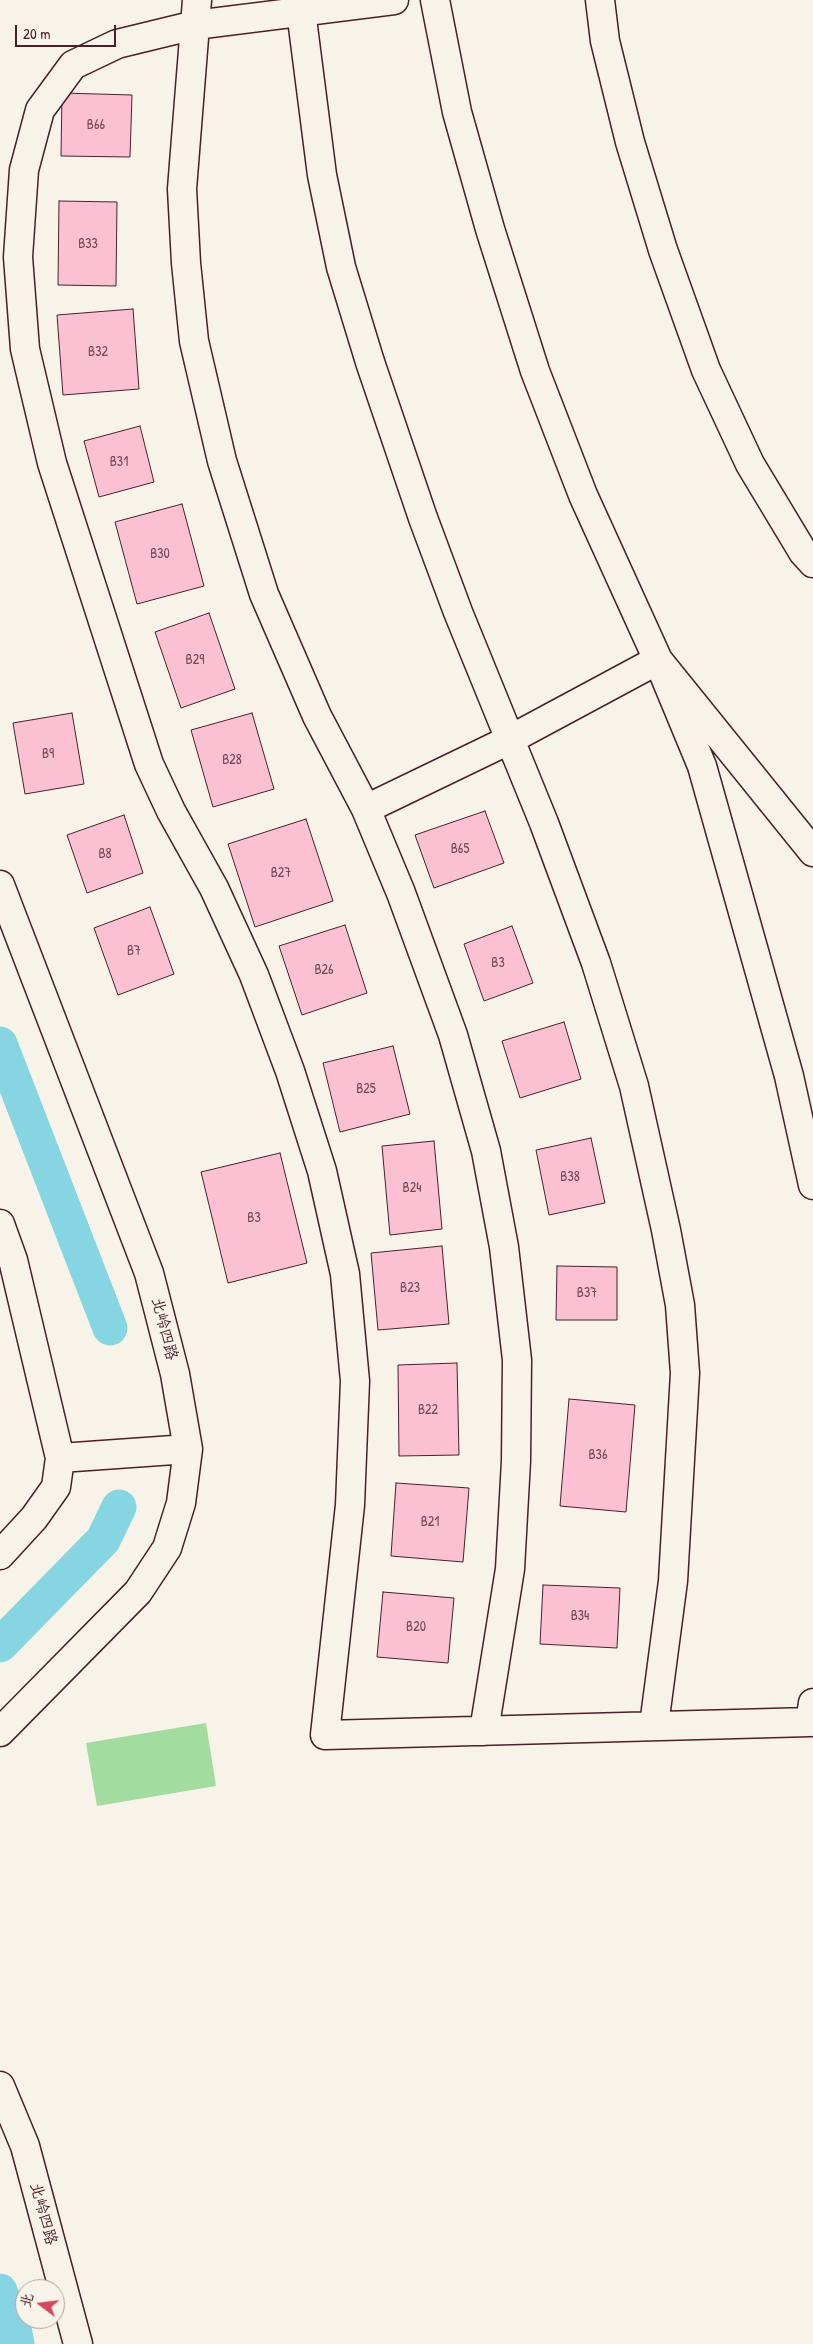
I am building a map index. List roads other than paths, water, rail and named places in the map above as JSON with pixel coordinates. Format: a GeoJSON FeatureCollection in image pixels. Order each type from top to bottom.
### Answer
{"type":"FeatureCollection","features":[{"type":"Feature","properties":{"kind":"street"},"geometry":{"type":"LineString","coordinates":[[394,0],[301,12],[196,12],[116,44],[73,65],[40,110],[24,170],[18,257],[25,349],[52,463],[149,764],[171,811],[214,888],[254,975],[290,1071],[322,1171],[345,1274],[355,1381],[350,1505],[325,1735],[810,1722],[813,1703]]}},
{"type":"Feature","properties":{"kind":"street"},"geometry":{"type":"LineString","coordinates":[[435,0],[457,112],[490,229],[535,371],[583,495],[658,660],[702,766],[789,1076],[813,1184]]}},
{"type":"Feature","properties":{"kind":"street"},"geometry":{"type":"LineString","coordinates":[[600,0],[605,41],[630,142],[663,250],[706,370],[750,464],[803,552],[813,563]]}},
{"type":"Feature","properties":{"kind":"street"},"geometry":{"type":"LineString","coordinates":[[196,12],[182,189],[186,263],[194,341],[222,461],[264,594],[317,716],[366,809],[401,893],[453,1035],[486,1151],[504,1247],[517,1360],[516,1461],[510,1569],[484,1731]]}},
{"type":"Feature","properties":{"kind":"street"},"geometry":{"type":"LineString","coordinates":[[301,12],[322,174],[341,267],[370,362],[423,518],[509,740],[544,823],[596,963],[634,1086],[680,1305],[685,1373],[681,1462],[673,1580],[654,1725]]}},
{"type":"Feature","properties":{"kind":"street"},"geometry":{"type":"LineString","coordinates":[[366,809],[509,740],[658,660]]}},
{"type":"Feature","properties":{"kind":"street"},"geometry":{"type":"LineString","coordinates":[[658,660],[813,852]]}},
{"type":"Feature","properties":{"kind":"street","name":"北岭四路"},"geometry":{"type":"LineString","coordinates":[[0,885],[150,1273],[175,1374],[188,1449],[181,1503],[168,1548],[138,1592],[0,1732]]}},
{"type":"Feature","properties":{"kind":"street"},"geometry":{"type":"LineString","coordinates":[[0,1224],[13,1260],[60,1458],[56,1487],[34,1518],[0,1555]]}},
{"type":"Feature","properties":{"kind":"street"},"geometry":{"type":"LineString","coordinates":[[60,1458],[188,1449]]}},
{"type":"Feature","properties":{"kind":"street","name":"北岭四路"},"geometry":{"type":"LineString","coordinates":[[0,2086],[25,2146],[78,2344]]}},
{"type":"Feature","properties":{"kind":"waterway"},"geometry":{"type":"LineString","coordinates":[[0,1044],[110,1328]]}},
{"type":"Feature","properties":{"kind":"waterway"},"geometry":{"type":"LineString","coordinates":[[0,1645],[103,1540],[119,1507]]}},
{"type":"Feature","properties":{"kind":"waterway"},"geometry":{"type":"LineString","coordinates":[[0,2291],[14,2329],[17,2344]]}}]}
